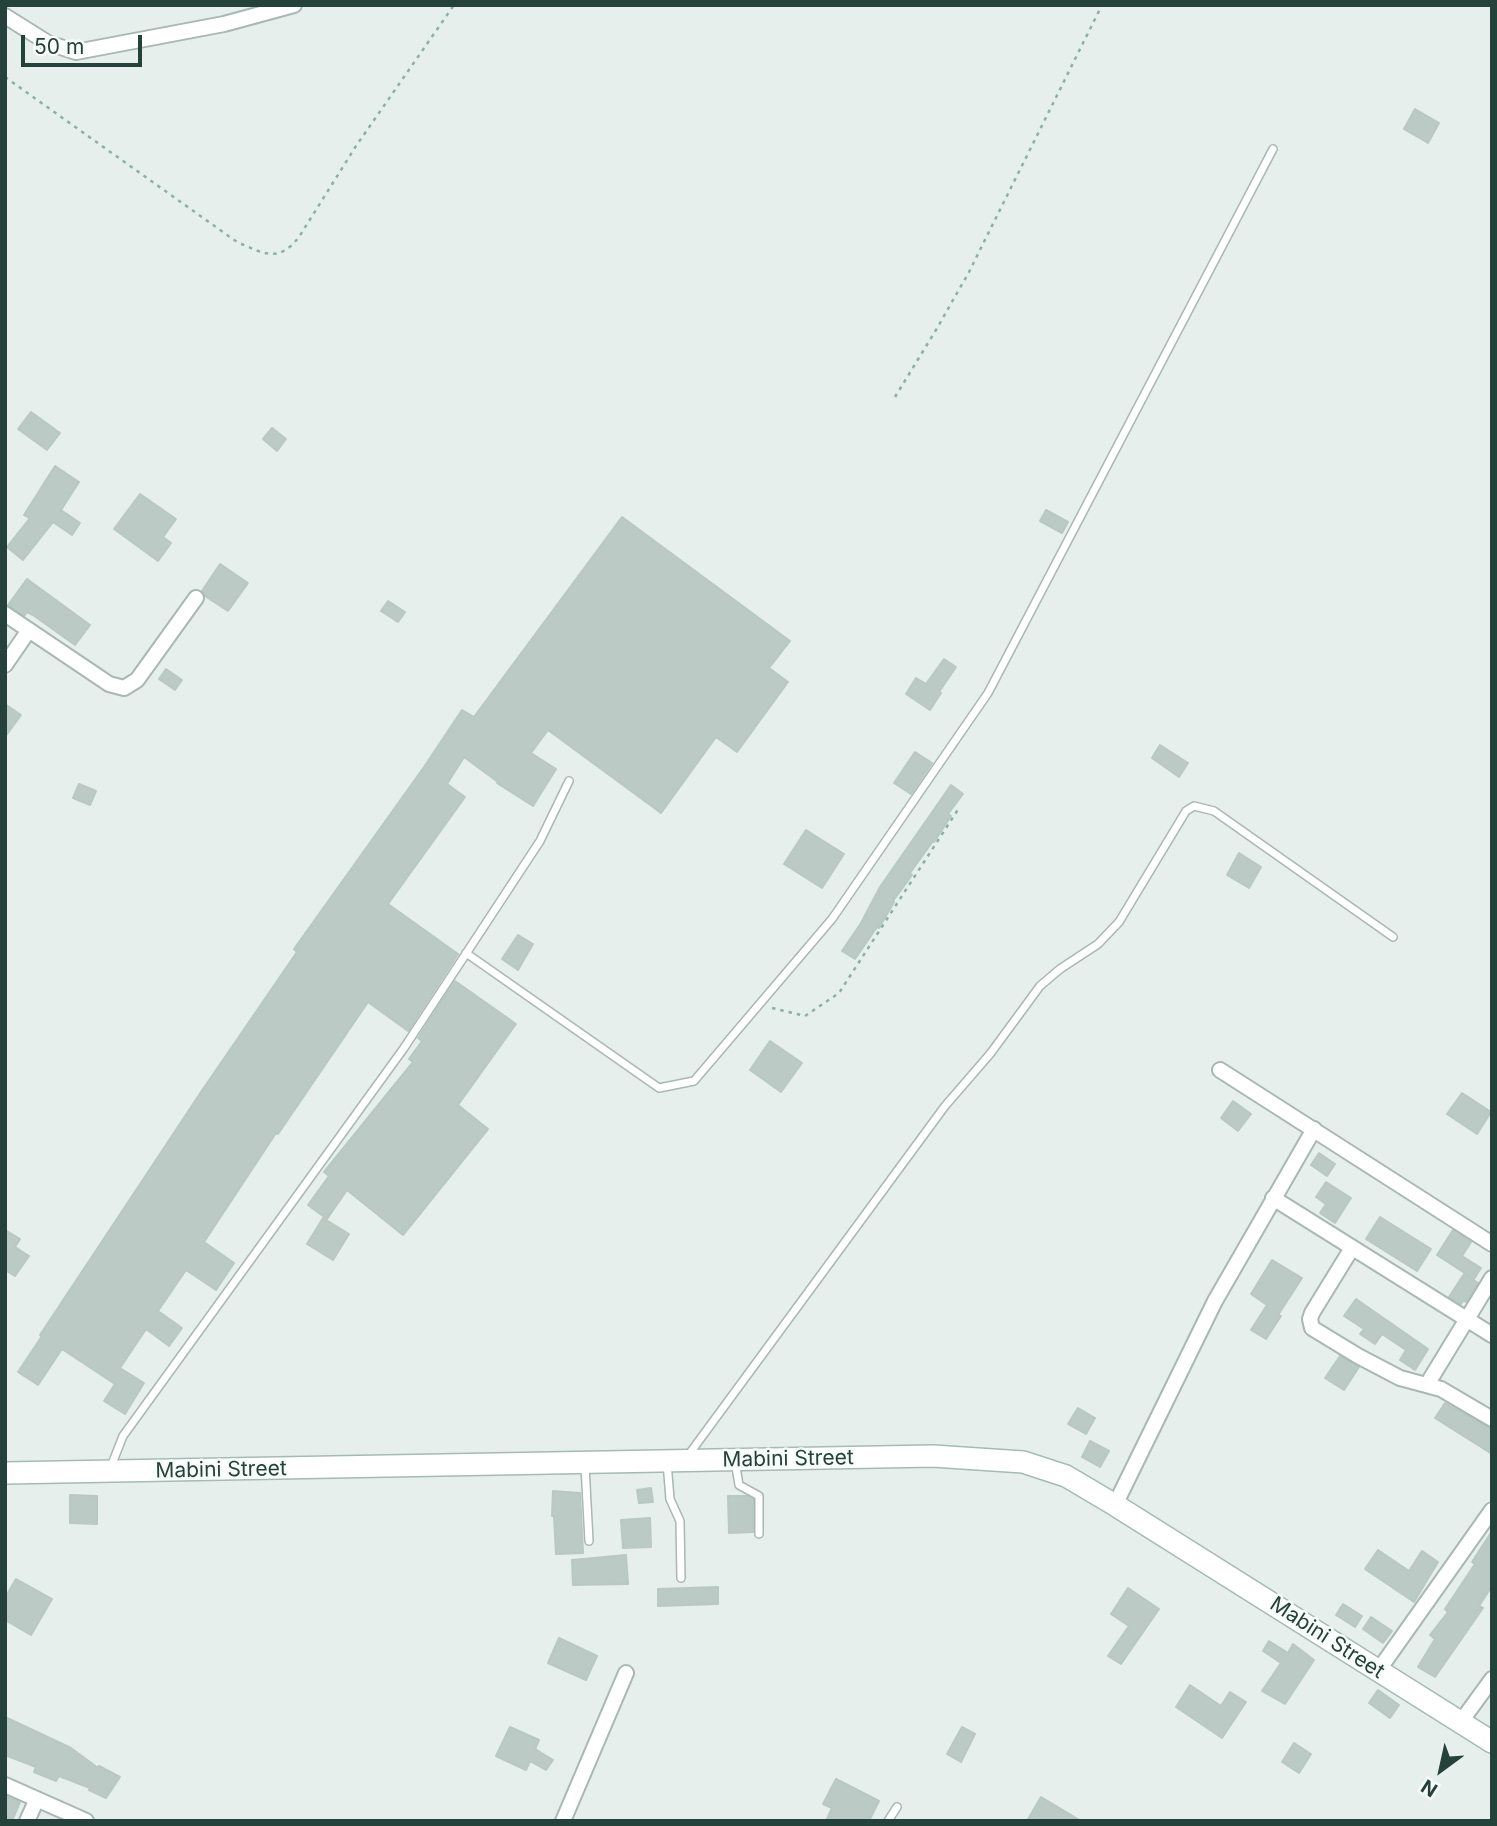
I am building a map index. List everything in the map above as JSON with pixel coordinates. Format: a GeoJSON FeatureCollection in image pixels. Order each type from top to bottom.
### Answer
{"type":"FeatureCollection","features":[{"type":"Feature","properties":{"kind":"main road","name":"Mabini Street"},"geometry":{"type":"LineString","coordinates":[[5,1473],[933,1456],[1023,1462],[1066,1476],[1115,1505],[1492,1742]]}},
{"type":"Feature","properties":{"kind":"street"},"geometry":{"type":"LineString","coordinates":[[5,16],[48,43],[76,52],[224,24],[294,5]]}},
{"type":"Feature","properties":{"kind":"street"},"geometry":{"type":"LineString","coordinates":[[5,614],[109,684],[124,688],[137,680],[196,598]]}},
{"type":"Feature","properties":{"kind":"street"},"geometry":{"type":"LineString","coordinates":[[5,665],[29,630]]}},
{"type":"Feature","properties":{"kind":"street"},"geometry":{"type":"LineString","coordinates":[[1220,1070],[1492,1244]]}},
{"type":"Feature","properties":{"kind":"street"},"geometry":{"type":"LineString","coordinates":[[1115,1505],[1215,1301],[1314,1129]]}},
{"type":"Feature","properties":{"kind":"street"},"geometry":{"type":"LineString","coordinates":[[1273,1198],[1492,1335]]}},
{"type":"Feature","properties":{"kind":"street"},"geometry":{"type":"LineString","coordinates":[[1352,1248],[1312,1313],[1312,1328],[1400,1378],[1427,1383],[1492,1419]]}},
{"type":"Feature","properties":{"kind":"street"},"geometry":{"type":"LineString","coordinates":[[1427,1383],[1492,1278]]}},
{"type":"Feature","properties":{"kind":"street"},"geometry":{"type":"LineString","coordinates":[[1378,1671],[1492,1510]]}},
{"type":"Feature","properties":{"kind":"street"},"geometry":{"type":"LineString","coordinates":[[563,1821],[626,1673]]}},
{"type":"Feature","properties":{"kind":"street"},"geometry":{"type":"LineString","coordinates":[[1460,1723],[1492,1679]]}},
{"type":"Feature","properties":{"kind":"street"},"geometry":{"type":"LineString","coordinates":[[5,1785],[86,1821]]}},
{"type":"Feature","properties":{"kind":"street"},"geometry":{"type":"LineString","coordinates":[[27,1821],[37,1799]]}},
{"type":"Feature","properties":{"kind":"lane"},"geometry":{"type":"LineString","coordinates":[[466,953],[659,1088],[694,1081],[832,919],[988,693],[1273,149]]}},
{"type":"Feature","properties":{"kind":"lane"},"geometry":{"type":"LineString","coordinates":[[109,1472],[123,1436],[404,1048],[540,841],[569,781]]}},
{"type":"Feature","properties":{"kind":"lane"},"geometry":{"type":"LineString","coordinates":[[681,1578],[680,1521],[670,1499],[676,1461],[945,1106],[990,1054],[1040,986],[1098,944],[1119,922],[1186,811],[1194,806],[1202,806],[1214,811],[1393,937]]}},
{"type":"Feature","properties":{"kind":"lane"},"geometry":{"type":"LineString","coordinates":[[735,1461],[739,1485],[759,1496],[759,1534]]}},
{"type":"Feature","properties":{"kind":"lane"},"geometry":{"type":"LineString","coordinates":[[584,1462],[589,1541]]}},
{"type":"Feature","properties":{"kind":"lane"},"geometry":{"type":"LineString","coordinates":[[888,1821],[897,1807]]}},
{"type":"Feature","properties":{"kind":"path"},"geometry":{"type":"LineString","coordinates":[[5,77],[237,242],[277,255],[290,249],[299,237],[356,146],[454,5]]}},
{"type":"Feature","properties":{"kind":"path"},"geometry":{"type":"LineString","coordinates":[[895,397],[969,272],[1102,5]]}},
{"type":"Feature","properties":{"kind":"path"},"geometry":{"type":"LineString","coordinates":[[759,1004],[805,1016],[839,993],[959,808]]}},
{"type":"Feature","properties":{"kind":"building"},"geometry":{"type":"Polygon","coordinates":[[[1415,109],[1439,123],[1428,143],[1404,129],[1415,109]]]}},
{"type":"Feature","properties":{"kind":"building"},"geometry":{"type":"Polygon","coordinates":[[[31,412],[60,433],[47,450],[18,429],[31,412]]]}},
{"type":"Feature","properties":{"kind":"building"},"geometry":{"type":"Polygon","coordinates":[[[272,428],[286,439],[277,451],[263,439],[272,428]]]}},
{"type":"Feature","properties":{"kind":"building"},"geometry":{"type":"Polygon","coordinates":[[[55,466],[79,482],[61,510],[80,523],[72,535],[53,522],[23,560],[7,547],[30,518],[24,515],[55,466]]]}},
{"type":"Feature","properties":{"kind":"building"},"geometry":{"type":"Polygon","coordinates":[[[140,494],[176,519],[163,537],[171,543],[158,561],[114,529],[140,494]]]}},
{"type":"Feature","properties":{"kind":"building"},"geometry":{"type":"Polygon","coordinates":[[[1046,510],[1068,522],[1062,533],[1040,521],[1046,510]]]}},
{"type":"Feature","properties":{"kind":"building"},"geometry":{"type":"Polygon","coordinates":[[[622,517],[790,641],[769,668],[788,682],[737,752],[716,737],[661,813],[548,730],[531,753],[556,769],[533,806],[464,757],[447,784],[465,797],[388,904],[458,954],[408,1031],[368,1002],[204,1242],[234,1263],[216,1290],[186,1270],[158,1311],[182,1328],[169,1346],[146,1329],[120,1368],[144,1383],[125,1414],[104,1401],[115,1384],[62,1349],[38,1385],[18,1372],[201,1092],[297,952],[294,949],[462,710],[474,717],[622,517]]]}},
{"type":"Feature","properties":{"kind":"building"},"geometry":{"type":"Polygon","coordinates":[[[220,564],[248,583],[228,611],[205,596],[202,591],[220,564]]]}},
{"type":"Feature","properties":{"kind":"building"},"geometry":{"type":"Polygon","coordinates":[[[27,579],[90,625],[75,645],[33,615],[27,612],[24,616],[8,605],[27,579]]]}},
{"type":"Feature","properties":{"kind":"building"},"geometry":{"type":"Polygon","coordinates":[[[388,601],[405,612],[398,622],[381,611],[388,601]]]}},
{"type":"Feature","properties":{"kind":"building"},"geometry":{"type":"Polygon","coordinates":[[[944,659],[956,667],[930,710],[906,694],[916,678],[926,684],[944,659]]]}},
{"type":"Feature","properties":{"kind":"building"},"geometry":{"type":"Polygon","coordinates":[[[166,669],[182,680],[175,690],[159,679],[166,669]]]}},
{"type":"Feature","properties":{"kind":"building"},"geometry":{"type":"Polygon","coordinates":[[[5,704],[21,715],[5,737],[5,704]]]}},
{"type":"Feature","properties":{"kind":"building"},"geometry":{"type":"Polygon","coordinates":[[[1160,745],[1188,763],[1179,777],[1152,758],[1160,745]]]}},
{"type":"Feature","properties":{"kind":"building"},"geometry":{"type":"Polygon","coordinates":[[[915,752],[932,763],[911,794],[894,783],[915,752]]]}},
{"type":"Feature","properties":{"kind":"building"},"geometry":{"type":"Polygon","coordinates":[[[79,784],[96,791],[90,805],[73,798],[79,784]]]}},
{"type":"Feature","properties":{"kind":"building"},"geometry":{"type":"Polygon","coordinates":[[[951,785],[963,794],[948,814],[951,816],[910,873],[912,875],[893,901],[879,928],[877,927],[855,959],[842,951],[880,887],[951,785]]]}},
{"type":"Feature","properties":{"kind":"building"},"geometry":{"type":"Polygon","coordinates":[[[806,830],[844,854],[822,888],[784,864],[806,830]]]}},
{"type":"Feature","properties":{"kind":"building"},"geometry":{"type":"Polygon","coordinates":[[[1239,853],[1261,867],[1249,888],[1227,875],[1239,853]]]}},
{"type":"Feature","properties":{"kind":"building"},"geometry":{"type":"Polygon","coordinates":[[[518,935],[533,944],[518,970],[502,959],[518,935]]]}},
{"type":"Feature","properties":{"kind":"building"},"geometry":{"type":"Polygon","coordinates":[[[455,981],[516,1024],[458,1105],[488,1129],[403,1235],[347,1190],[327,1219],[308,1205],[329,1176],[324,1172],[413,1062],[409,1059],[422,1041],[418,1038],[455,981]]]}},
{"type":"Feature","properties":{"kind":"building"},"geometry":{"type":"Polygon","coordinates":[[[770,1041],[802,1063],[781,1092],[750,1070],[770,1041]]]}},
{"type":"Feature","properties":{"kind":"building"},"geometry":{"type":"Polygon","coordinates":[[[1462,1093],[1491,1112],[1477,1134],[1447,1114],[1462,1093]]]}},
{"type":"Feature","properties":{"kind":"building"},"geometry":{"type":"Polygon","coordinates":[[[1233,1101],[1251,1114],[1238,1131],[1221,1118],[1233,1101]]]}},
{"type":"Feature","properties":{"kind":"building"},"geometry":{"type":"Polygon","coordinates":[[[1319,1153],[1335,1164],[1327,1176],[1311,1165],[1319,1153]]]}},
{"type":"Feature","properties":{"kind":"building"},"geometry":{"type":"Polygon","coordinates":[[[1326,1182],[1351,1198],[1335,1223],[1320,1213],[1326,1204],[1316,1197],[1326,1182]]]}},
{"type":"Feature","properties":{"kind":"building"},"geometry":{"type":"Polygon","coordinates":[[[1380,1217],[1431,1249],[1417,1271],[1366,1239],[1380,1217]]]}},
{"type":"Feature","properties":{"kind":"building"},"geometry":{"type":"Polygon","coordinates":[[[323,1218],[349,1234],[333,1260],[307,1244],[323,1218]]]}},
{"type":"Feature","properties":{"kind":"building"},"geometry":{"type":"Polygon","coordinates":[[[5,1230],[20,1239],[15,1247],[29,1256],[15,1276],[5,1270],[5,1230]]]}},
{"type":"Feature","properties":{"kind":"building"},"geometry":{"type":"Polygon","coordinates":[[[1453,1230],[1471,1242],[1462,1256],[1481,1268],[1474,1279],[1437,1255],[1453,1230]]]}},
{"type":"Feature","properties":{"kind":"building"},"geometry":{"type":"Polygon","coordinates":[[[1272,1260],[1302,1278],[1266,1339],[1251,1330],[1267,1305],[1251,1294],[1272,1260]]]}},
{"type":"Feature","properties":{"kind":"building"},"geometry":{"type":"Polygon","coordinates":[[[1464,1274],[1478,1283],[1466,1302],[1464,1300],[1461,1304],[1449,1297],[1464,1274]]]}},
{"type":"Feature","properties":{"kind":"building"},"geometry":{"type":"Polygon","coordinates":[[[1356,1299],[1428,1349],[1415,1370],[1400,1360],[1406,1350],[1382,1334],[1375,1344],[1360,1334],[1364,1329],[1344,1316],[1356,1299]]]}},
{"type":"Feature","properties":{"kind":"building"},"geometry":{"type":"Polygon","coordinates":[[[1340,1356],[1359,1367],[1344,1390],[1325,1378],[1340,1356]]]}},
{"type":"Feature","properties":{"kind":"building"},"geometry":{"type":"Polygon","coordinates":[[[1445,1403],[1492,1429],[1492,1454],[1435,1418],[1445,1403]]]}},
{"type":"Feature","properties":{"kind":"building"},"geometry":{"type":"Polygon","coordinates":[[[1078,1408],[1095,1418],[1086,1434],[1068,1424],[1078,1408]]]}},
{"type":"Feature","properties":{"kind":"building"},"geometry":{"type":"Polygon","coordinates":[[[1090,1441],[1109,1451],[1100,1467],[1082,1457],[1090,1441]]]}},
{"type":"Feature","properties":{"kind":"building"},"geometry":{"type":"Polygon","coordinates":[[[651,1488],[653,1502],[639,1503],[637,1490],[651,1488]]]}},
{"type":"Feature","properties":{"kind":"building"},"geometry":{"type":"Polygon","coordinates":[[[553,1491],[580,1493],[583,1553],[556,1554],[552,1516],[553,1491]]]}},
{"type":"Feature","properties":{"kind":"building"},"geometry":{"type":"Polygon","coordinates":[[[70,1495],[97,1496],[97,1524],[70,1523],[70,1495]]]}},
{"type":"Feature","properties":{"kind":"building"},"geometry":{"type":"Polygon","coordinates":[[[728,1496],[746,1496],[753,1499],[753,1532],[729,1533],[728,1496]]]}},
{"type":"Feature","properties":{"kind":"building"},"geometry":{"type":"Polygon","coordinates":[[[650,1518],[651,1547],[623,1548],[621,1520],[650,1518]]]}},
{"type":"Feature","properties":{"kind":"building"},"geometry":{"type":"Polygon","coordinates":[[[1492,1531],[1492,1586],[1479,1606],[1483,1608],[1435,1677],[1418,1667],[1435,1639],[1430,1635],[1448,1612],[1445,1609],[1475,1564],[1472,1562],[1492,1531]]]}},
{"type":"Feature","properties":{"kind":"building"},"geometry":{"type":"Polygon","coordinates":[[[1378,1550],[1409,1571],[1422,1551],[1438,1562],[1414,1602],[1365,1569],[1378,1550]]]}},
{"type":"Feature","properties":{"kind":"building"},"geometry":{"type":"Polygon","coordinates":[[[626,1555],[628,1584],[573,1585],[572,1560],[626,1555]]]}},
{"type":"Feature","properties":{"kind":"building"},"geometry":{"type":"Polygon","coordinates":[[[16,1579],[52,1599],[31,1635],[5,1620],[5,1598],[16,1579]]]}},
{"type":"Feature","properties":{"kind":"building"},"geometry":{"type":"Polygon","coordinates":[[[718,1587],[718,1604],[658,1606],[658,1589],[718,1587]]]}},
{"type":"Feature","properties":{"kind":"building"},"geometry":{"type":"Polygon","coordinates":[[[1128,1588],[1159,1609],[1121,1664],[1108,1656],[1129,1626],[1111,1614],[1128,1588]]]}},
{"type":"Feature","properties":{"kind":"building"},"geometry":{"type":"Polygon","coordinates":[[[1343,1604],[1362,1616],[1355,1627],[1336,1615],[1343,1604]]]}},
{"type":"Feature","properties":{"kind":"building"},"geometry":{"type":"Polygon","coordinates":[[[1371,1617],[1392,1631],[1383,1643],[1363,1629],[1371,1617]]]}},
{"type":"Feature","properties":{"kind":"building"},"geometry":{"type":"Polygon","coordinates":[[[559,1638],[597,1656],[586,1680],[548,1663],[559,1638]]]}},
{"type":"Feature","properties":{"kind":"building"},"geometry":{"type":"Polygon","coordinates":[[[1269,1641],[1288,1653],[1293,1644],[1314,1660],[1285,1704],[1262,1691],[1281,1663],[1263,1651],[1269,1641]]]}},
{"type":"Feature","properties":{"kind":"building"},"geometry":{"type":"Polygon","coordinates":[[[1190,1685],[1221,1706],[1230,1692],[1246,1702],[1222,1738],[1176,1707],[1190,1685]]]}},
{"type":"Feature","properties":{"kind":"building"},"geometry":{"type":"Polygon","coordinates":[[[1378,1690],[1399,1705],[1390,1718],[1369,1703],[1378,1690]]]}},
{"type":"Feature","properties":{"kind":"building"},"geometry":{"type":"Polygon","coordinates":[[[5,1717],[71,1748],[98,1768],[99,1766],[120,1777],[106,1798],[89,1790],[90,1788],[59,1776],[56,1781],[34,1772],[36,1767],[5,1755],[5,1717]]]}},
{"type":"Feature","properties":{"kind":"building"},"geometry":{"type":"Polygon","coordinates":[[[510,1727],[539,1740],[535,1749],[553,1760],[546,1770],[530,1761],[526,1770],[496,1756],[510,1727]]]}},
{"type":"Feature","properties":{"kind":"building"},"geometry":{"type":"Polygon","coordinates":[[[962,1727],[975,1734],[961,1762],[947,1754],[962,1727]]]}},
{"type":"Feature","properties":{"kind":"building"},"geometry":{"type":"Polygon","coordinates":[[[1294,1743],[1311,1754],[1299,1773],[1282,1762],[1294,1743]]]}},
{"type":"Feature","properties":{"kind":"building"},"geometry":{"type":"Polygon","coordinates":[[[836,1779],[879,1801],[869,1821],[826,1821],[832,1808],[823,1804],[836,1779]]]}},
{"type":"Feature","properties":{"kind":"building"},"geometry":{"type":"Polygon","coordinates":[[[5,1796],[20,1802],[12,1821],[5,1821],[5,1796]]]}},
{"type":"Feature","properties":{"kind":"building"},"geometry":{"type":"Polygon","coordinates":[[[1041,1797],[1081,1821],[1027,1821],[1041,1797]]]}}]}
